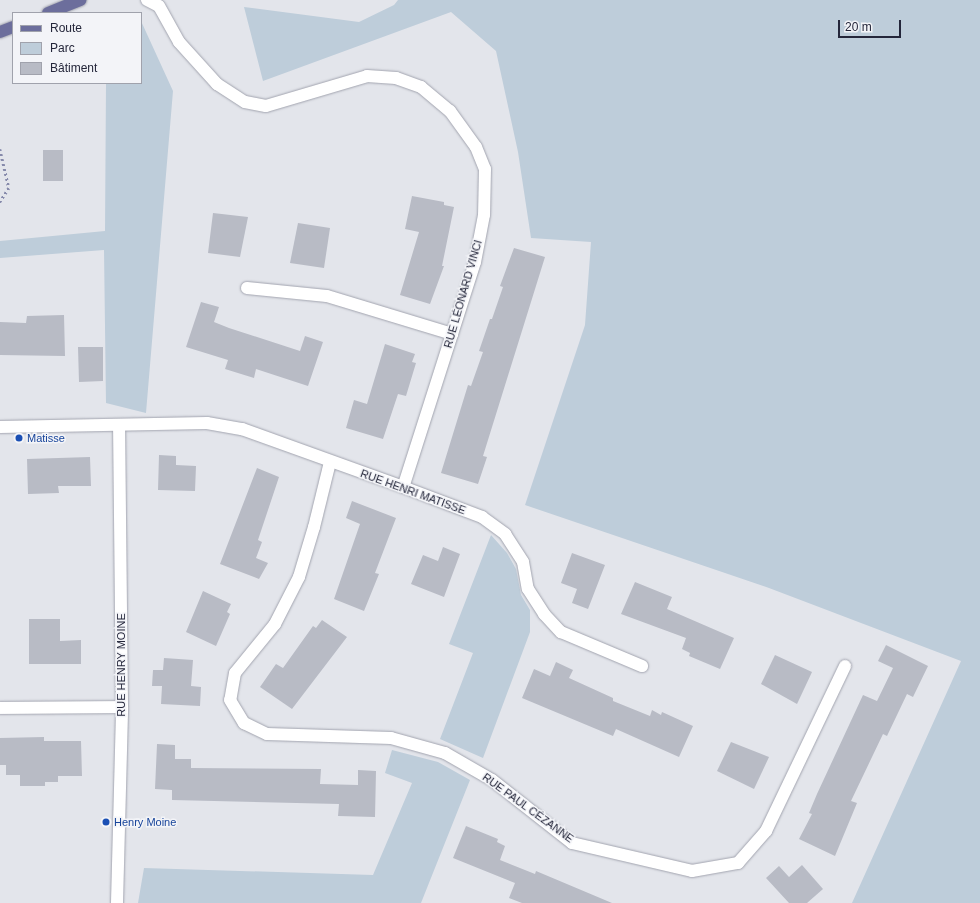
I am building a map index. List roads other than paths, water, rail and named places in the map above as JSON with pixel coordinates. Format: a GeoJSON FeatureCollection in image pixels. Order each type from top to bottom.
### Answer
{"type":"FeatureCollection","features":[{"type":"Feature","properties":{"kind":"main road"},"geometry":{"type":"LineString","coordinates":[[51,12],[81,0]]}},
{"type":"Feature","properties":{"kind":"main road"},"geometry":{"type":"LineString","coordinates":[[0,32],[12,27]]}},
{"type":"Feature","properties":{"kind":"street","name":"RUE LÉONARD VINCI"},"geometry":{"type":"LineString","coordinates":[[146,0],[159,6],[179,42],[217,84],[245,102],[266,106],[367,76],[396,78],[421,87],[450,111],[476,147],[485,169],[484,215],[475,262],[403,487]]}},
{"type":"Feature","properties":{"kind":"street"},"geometry":{"type":"LineString","coordinates":[[247,288],[327,296],[452,334]]}},
{"type":"Feature","properties":{"kind":"street","name":"RUE HENRI MATISSE"},"geometry":{"type":"LineString","coordinates":[[0,427],[119,426],[207,423],[242,429],[330,462],[403,487],[482,517],[505,534],[523,562],[528,589],[544,614],[561,632],[642,666]]}},
{"type":"Feature","properties":{"kind":"street","name":"RUE HENRY MOINE"},"geometry":{"type":"LineString","coordinates":[[116,903],[122,707],[119,426]]}},
{"type":"Feature","properties":{"kind":"street","name":"RUE PAUL CÉZANNE"},"geometry":{"type":"LineString","coordinates":[[330,462],[314,527],[299,577],[276,624],[235,673],[230,700],[244,723],[267,734],[391,738],[444,753],[492,780],[572,843],[692,871],[738,863],[766,831],[845,666]]}},
{"type":"Feature","properties":{"kind":"street"},"geometry":{"type":"LineString","coordinates":[[0,708],[122,707]]}},
{"type":"Feature","properties":{"kind":"place","name":"Matisse"},"geometry":{"type":"Point","coordinates":[19,438]}},
{"type":"Feature","properties":{"kind":"place","name":"Henry Moine"},"geometry":{"type":"Point","coordinates":[106,822]}}]}
